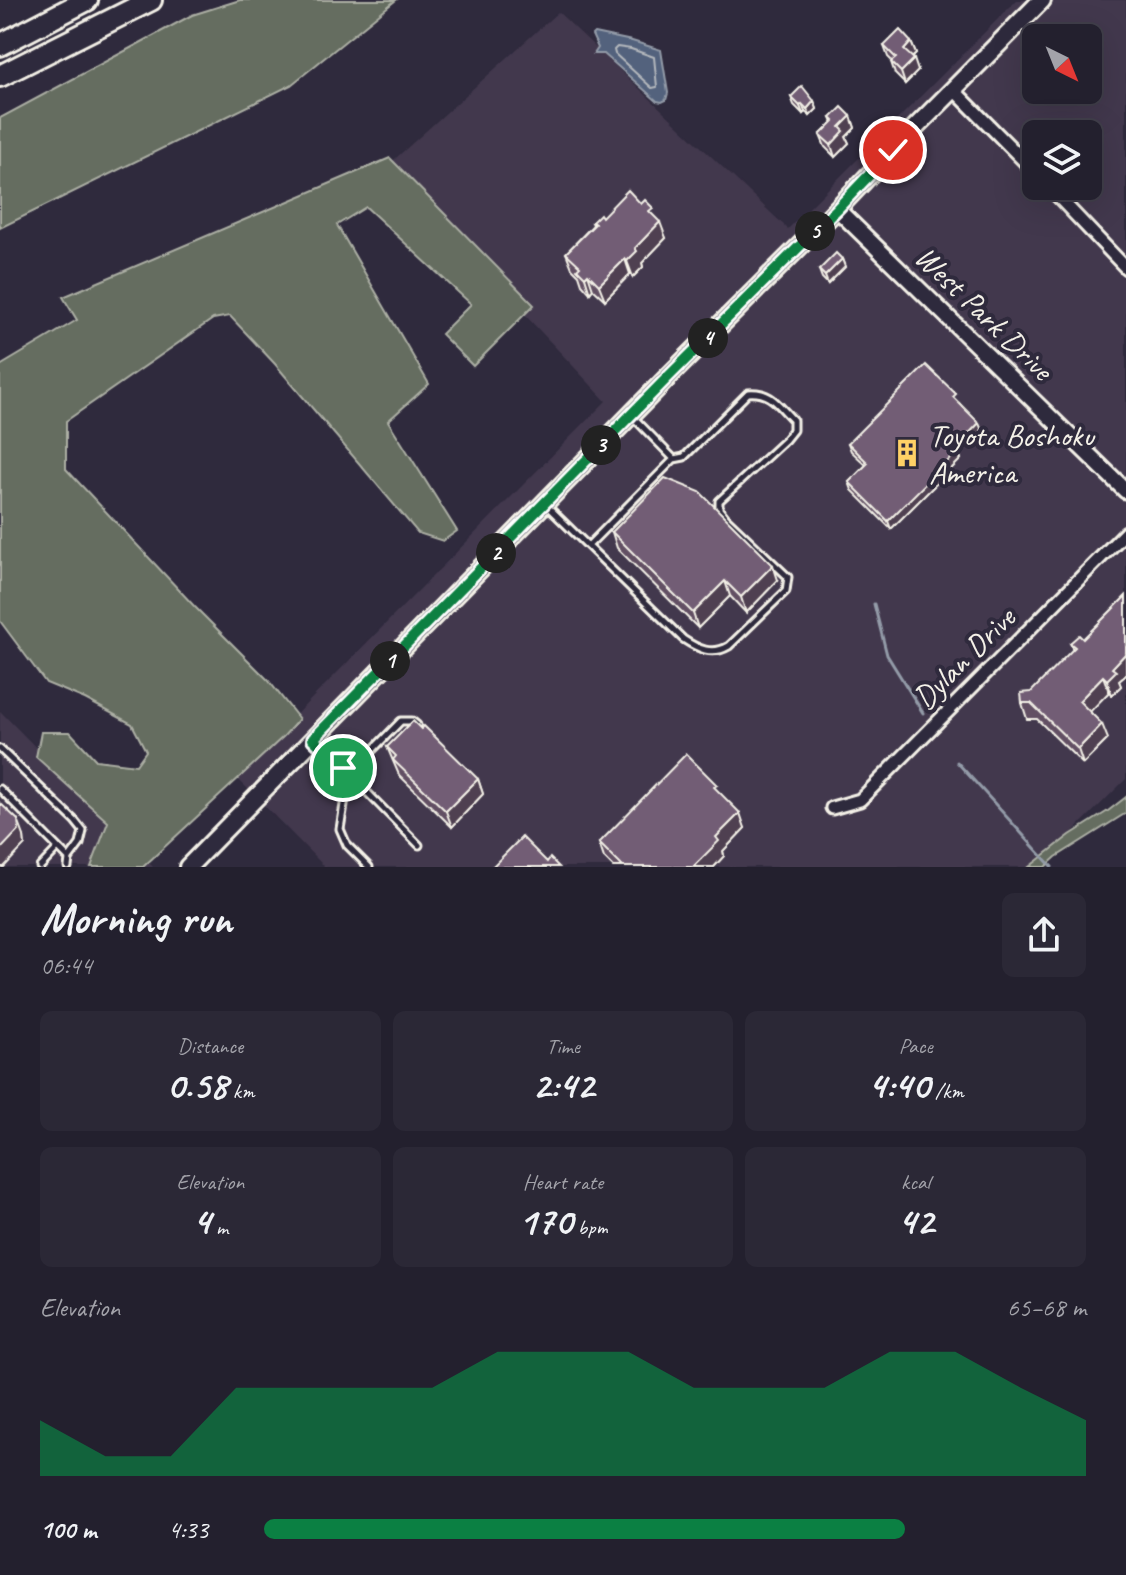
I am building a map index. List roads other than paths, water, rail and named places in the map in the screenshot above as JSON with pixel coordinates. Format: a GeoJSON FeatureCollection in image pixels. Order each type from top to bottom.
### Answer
{"type":"FeatureCollection","features":[{"type":"Feature","properties":{"kind":"highway"},"geometry":{"type":"LineString","coordinates":[[0,45],[87,0]]}},
{"type":"Feature","properties":{"kind":"highway"},"geometry":{"type":"LineString","coordinates":[[0,76],[151,0]]}},
{"type":"Feature","properties":{"kind":"main road"},"geometry":{"type":"LineString","coordinates":[[188,867],[1042,0]]}},
{"type":"Feature","properties":{"kind":"street"},"geometry":{"type":"LineString","coordinates":[[954,90],[1022,159]]}},
{"type":"Feature","properties":{"kind":"street"},"geometry":{"type":"LineString","coordinates":[[1061,200],[1126,268]]}},
{"type":"Feature","properties":{"kind":"street","name":"West Park Drive"},"geometry":{"type":"LineString","coordinates":[[837,209],[1126,491]]}},
{"type":"Feature","properties":{"kind":"street","name":"Dylan Drive"},"geometry":{"type":"LineString","coordinates":[[832,808],[860,800],[1126,532]]}},
{"type":"Feature","properties":{"kind":"lane"},"geometry":{"type":"LineString","coordinates":[[544,504],[683,639],[709,652],[721,651],[786,591],[788,577],[726,518],[719,509],[719,501],[785,440],[793,430],[793,420],[769,396],[759,392],[748,393],[684,457],[674,459],[588,546]]}},
{"type":"Feature","properties":{"kind":"lane"},"geometry":{"type":"LineString","coordinates":[[631,415],[674,459]]}},
{"type":"Feature","properties":{"kind":"lane"},"geometry":{"type":"LineString","coordinates":[[369,867],[347,845],[340,829],[349,774],[401,721],[412,721],[423,731]]}},
{"type":"Feature","properties":{"kind":"lane"},"geometry":{"type":"LineString","coordinates":[[313,739],[419,845]]}},
{"type":"Feature","properties":{"kind":"lane"},"geometry":{"type":"LineString","coordinates":[[0,749],[83,831],[68,867]]}},
{"type":"Feature","properties":{"kind":"lane"},"geometry":{"type":"LineString","coordinates":[[0,789],[69,859]]}},
{"type":"Feature","properties":{"kind":"lane"},"geometry":{"type":"LineString","coordinates":[[40,867],[58,848]]}},
{"type":"Feature","properties":{"kind":"water"},"geometry":{"type":"Polygon","coordinates":[[[592,35],[661,50],[668,93],[666,100],[657,101],[604,54],[594,54],[598,48],[592,35]]]}},
{"type":"Feature","properties":{"kind":"waterway"},"geometry":{"type":"LineString","coordinates":[[874,604],[887,655],[923,713]]}},
{"type":"Feature","properties":{"kind":"waterway"},"geometry":{"type":"LineString","coordinates":[[957,762],[1052,867]]}},
{"type":"Feature","properties":{"kind":"place","name":"Toyota Boshoku America"},"geometry":{"type":"Point","coordinates":[907,453]}}]}
